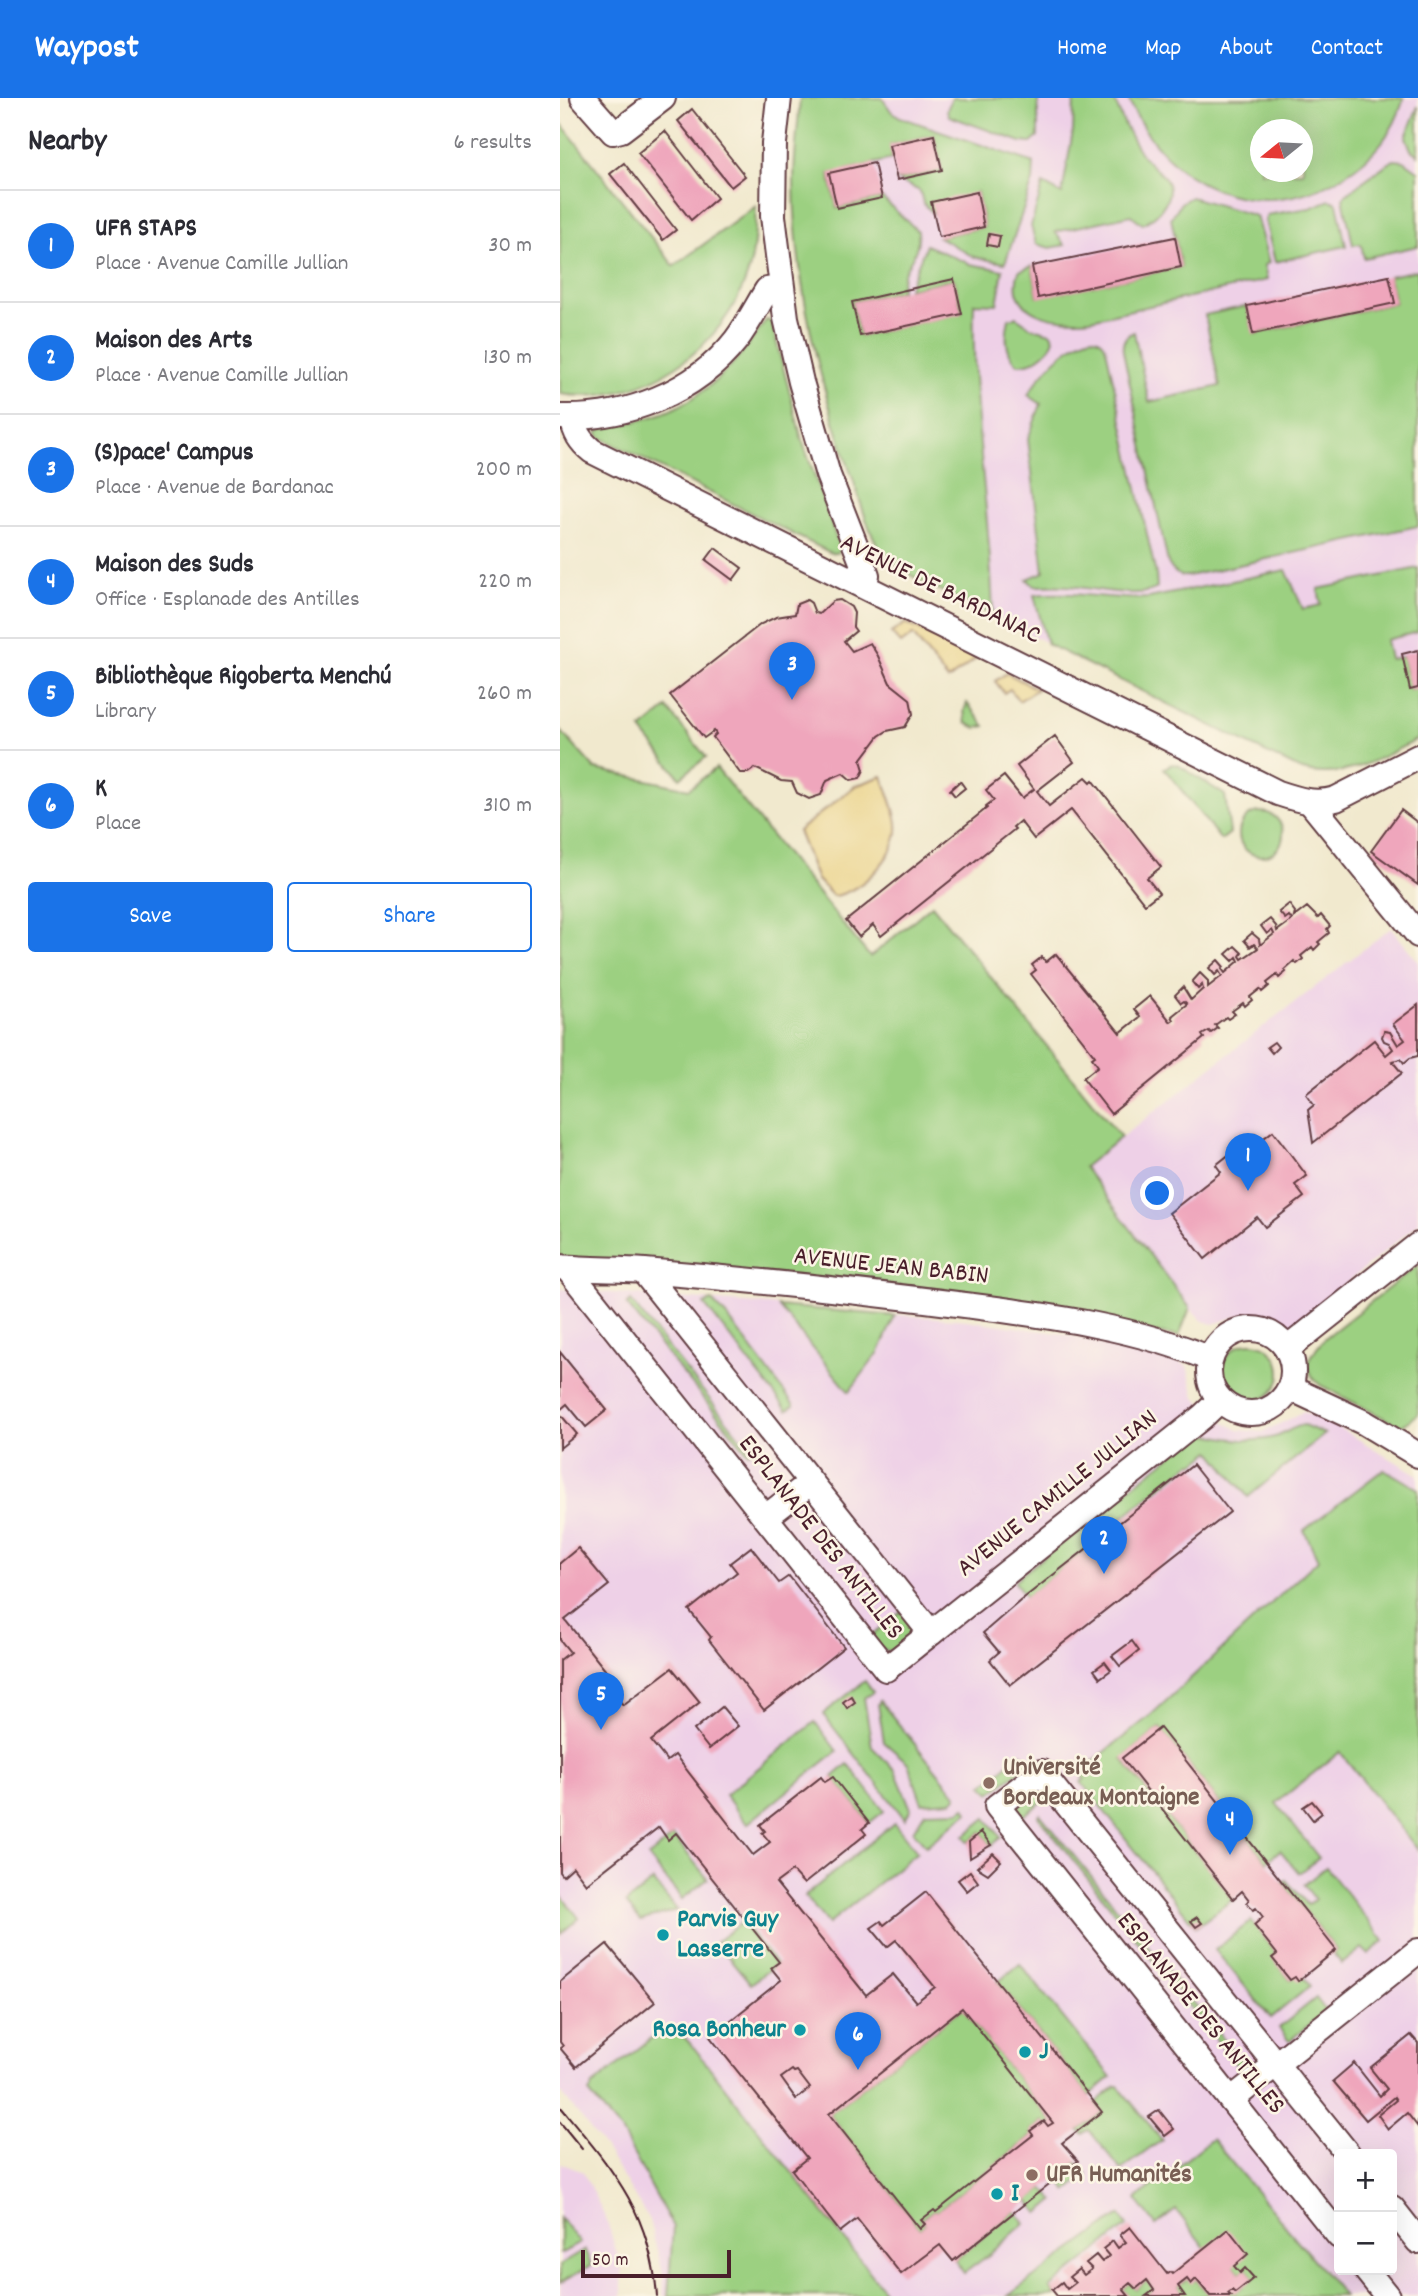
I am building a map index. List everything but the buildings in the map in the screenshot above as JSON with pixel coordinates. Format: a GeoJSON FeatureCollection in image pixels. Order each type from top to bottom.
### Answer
{"type":"FeatureCollection","features":[{"type":"Feature","properties":{"kind":"street"},"geometry":{"type":"LineString","coordinates":[[583,98],[613,132],[621,130],[663,98]]}},
{"type":"Feature","properties":{"kind":"street"},"geometry":{"type":"LineString","coordinates":[[779,98],[774,143],[774,216],[781,288],[801,382],[828,475],[867,575],[863,585]]}},
{"type":"Feature","properties":{"kind":"street"},"geometry":{"type":"LineString","coordinates":[[566,417],[595,416],[633,408],[670,393],[692,380],[712,366],[736,340],[767,290],[781,288]]}},
{"type":"Feature","properties":{"kind":"street","name":"AVENUE DE BARDANAC"},"geometry":{"type":"LineString","coordinates":[[566,417],[582,443],[592,451],[1278,793],[1310,802]]}},
{"type":"Feature","properties":{"kind":"street"},"geometry":{"type":"LineString","coordinates":[[1310,802],[1336,799],[1418,757]]}},
{"type":"Feature","properties":{"kind":"street"},"geometry":{"type":"LineString","coordinates":[[1310,802],[1418,935]]}},
{"type":"Feature","properties":{"kind":"street"},"geometry":{"type":"LineString","coordinates":[[1287,1349],[1418,1245]]}},
{"type":"Feature","properties":{"kind":"street","name":"AVENUE JEAN BABIN"},"geometry":{"type":"LineString","coordinates":[[564,1268],[643,1271],[914,1298],[1055,1317],[1179,1346],[1210,1359]]}},
{"type":"Feature","properties":{"kind":"street","name":"ESPLANADE DES ANTILLES"},"geometry":{"type":"LineString","coordinates":[[564,1268],[886,1668],[930,1633],[643,1271]]}},
{"type":"Feature","properties":{"kind":"street"},"geometry":{"type":"LineString","coordinates":[[1258,1329],[1269,1333],[1287,1349],[1292,1361],[1290,1388],[1271,1408],[1258,1413],[1244,1413],[1231,1408],[1220,1399],[1212,1387],[1210,1359],[1223,1339],[1234,1332],[1258,1329]]}},
{"type":"Feature","properties":{"kind":"street"},"geometry":{"type":"LineString","coordinates":[[1290,1388],[1365,1423],[1418,1455]]}},
{"type":"Feature","properties":{"kind":"street","name":"AVENUE CAMILLE JULLIAN"},"geometry":{"type":"LineString","coordinates":[[930,1633],[1202,1417],[1220,1399]]}},
{"type":"Feature","properties":{"kind":"street"},"geometry":{"type":"LineString","coordinates":[[766,1517],[810,1483]]}},
{"type":"Feature","properties":{"kind":"street","name":"ESPLANADE DES ANTILLES"},"geometry":{"type":"LineString","coordinates":[[1334,2230],[997,1806],[1041,1772],[1344,2149]]}},
{"type":"Feature","properties":{"kind":"street"},"geometry":{"type":"LineString","coordinates":[[1231,2099],[1418,1951]]}},
{"type":"Feature","properties":{"kind":"street"},"geometry":{"type":"LineString","coordinates":[[1395,2212],[1418,2241]]}},
{"type":"Feature","properties":{"kind":"street"},"geometry":{"type":"LineString","coordinates":[[1371,2275],[1387,2296]]}},
{"type":"Feature","properties":{"kind":"shaded area"},"geometry":{"type":"Polygon","coordinates":[[[800,98],[1418,98],[1418,739],[1373,761],[1337,773],[1319,774],[1299,769],[899,569],[885,557],[866,516],[835,427],[819,371],[798,259],[794,182],[800,98]]]}},
{"type":"Feature","properties":{"kind":"shaded area"},"geometry":{"type":"Polygon","coordinates":[[[1391,928],[1418,961],[1418,1224],[1297,1324],[1289,1326],[1268,1318],[1249,1315],[1213,1324],[1203,1321],[1190,1308],[1083,1167],[1391,928]]]}},
{"type":"Feature","properties":{"kind":"shaded area","name":"Université Bordeaux Montaigne"},"geometry":{"type":"Polygon","coordinates":[[[560,1289],[966,1320],[1064,1334],[1173,1360],[1187,1366],[1195,1396],[1210,1413],[1238,1430],[1263,1432],[1304,1412],[1333,1424],[1418,1475],[1418,2296],[663,2296],[664,2277],[649,2220],[604,2147],[560,2091],[560,1289]]]}},
{"type":"Feature","properties":{"kind":"shaded area"},"geometry":{"type":"Polygon","coordinates":[[[560,2163],[583,2172],[607,2221],[622,2271],[622,2296],[560,2296],[560,2163]]]}},
{"type":"Feature","properties":{"kind":"green space"},"geometry":{"type":"Polygon","coordinates":[[[800,98],[882,98],[891,111],[900,117],[1034,163],[1033,181],[1005,263],[974,257],[939,237],[984,227],[977,192],[934,214],[923,203],[920,191],[897,180],[942,170],[934,135],[890,145],[892,159],[829,174],[837,208],[882,198],[918,231],[916,248],[903,275],[901,291],[852,302],[860,336],[962,313],[954,279],[908,289],[926,245],[970,264],[1003,270],[997,304],[974,303],[975,381],[993,615],[921,581],[895,565],[881,550],[866,520],[830,407],[804,296],[795,221],[794,183],[800,98]]]}},
{"type":"Feature","properties":{"kind":"green space"},"geometry":{"type":"Polygon","coordinates":[[[952,98],[1038,98],[1038,137],[1031,143],[1021,142],[949,116],[947,110],[952,98]]]}},
{"type":"Feature","properties":{"kind":"green space"},"geometry":{"type":"Polygon","coordinates":[[[1074,98],[1114,98],[1125,126],[1140,152],[1167,183],[1168,197],[1161,210],[1143,224],[1131,215],[1055,232],[1065,245],[1050,248],[1036,244],[1031,226],[1043,184],[1062,194],[1073,131],[1074,98]]]}},
{"type":"Feature","properties":{"kind":"green space"},"geometry":{"type":"Polygon","coordinates":[[[1128,98],[1404,98],[1395,122],[1381,143],[1364,161],[1343,176],[1311,191],[1278,198],[1247,198],[1217,190],[1190,176],[1165,155],[1144,129],[1128,98]]]}},
{"type":"Feature","properties":{"kind":"green space"},"geometry":{"type":"Polygon","coordinates":[[[1418,106],[1418,155],[1411,150],[1406,137],[1418,106]]]}},
{"type":"Feature","properties":{"kind":"green space"},"geometry":{"type":"Polygon","coordinates":[[[560,122],[674,266],[756,206],[754,246],[749,270],[737,299],[721,325],[700,347],[676,366],[650,381],[621,391],[591,396],[560,394],[560,122]]]}},
{"type":"Feature","properties":{"kind":"green space"},"geometry":{"type":"Polygon","coordinates":[[[1394,160],[1404,161],[1418,171],[1418,246],[1364,258],[1361,244],[1353,245],[1343,198],[1394,160]]]}},
{"type":"Feature","properties":{"kind":"green space"},"geometry":{"type":"Polygon","coordinates":[[[1191,197],[1256,216],[1269,263],[1264,265],[1267,280],[1079,320],[1065,320],[1038,313],[1027,307],[1020,298],[1017,286],[1019,271],[1032,266],[1038,297],[1181,267],[1171,218],[1181,203],[1191,197]]]}},
{"type":"Feature","properties":{"kind":"green space"},"geometry":{"type":"Polygon","coordinates":[[[1330,200],[1337,203],[1346,246],[1275,262],[1265,221],[1267,215],[1310,208],[1330,200]]]}},
{"type":"Feature","properties":{"kind":"green space"},"geometry":{"type":"Polygon","coordinates":[[[1418,270],[1418,526],[1188,576],[1176,573],[1168,563],[1123,351],[1126,337],[1134,332],[1149,402],[1220,386],[1205,315],[1247,306],[1254,334],[1395,303],[1389,276],[1418,270]]]}},
{"type":"Feature","properties":{"kind":"green space"},"geometry":{"type":"Polygon","coordinates":[[[1016,317],[1032,328],[1051,333],[1054,339],[1045,353],[1023,364],[1014,360],[1007,343],[1009,319],[1016,317]]]}},
{"type":"Feature","properties":{"kind":"green space"},"geometry":{"type":"Polygon","coordinates":[[[766,320],[771,321],[802,440],[840,549],[837,553],[831,553],[601,438],[597,433],[663,413],[695,397],[734,362],[766,320]]]}},
{"type":"Feature","properties":{"kind":"green space"},"geometry":{"type":"Polygon","coordinates":[[[1091,337],[1102,342],[1106,349],[1156,575],[1157,588],[1149,591],[1127,593],[1068,586],[1034,586],[1027,579],[1044,572],[1028,439],[1041,404],[1028,395],[1055,360],[1072,346],[1091,337]]]}},
{"type":"Feature","properties":{"kind":"green space"},"geometry":{"type":"Polygon","coordinates":[[[1418,568],[1418,632],[1386,640],[1390,659],[1403,657],[1410,690],[1418,688],[1418,739],[1375,761],[1346,771],[1330,773],[1299,769],[1047,644],[1034,595],[1149,598],[1286,570],[1303,609],[1321,605],[1318,589],[1418,568]]]}},
{"type":"Feature","properties":{"kind":"green space"},"geometry":{"type":"Polygon","coordinates":[[[967,703],[985,726],[976,728],[966,723],[964,711],[967,703]]]}},
{"type":"Feature","properties":{"kind":"green space"},"geometry":{"type":"Polygon","coordinates":[[[667,708],[706,757],[680,778],[641,730],[667,708]]]}},
{"type":"Feature","properties":{"kind":"green space"},"geometry":{"type":"Polygon","coordinates":[[[560,730],[595,769],[689,789],[716,768],[870,957],[932,905],[1121,1137],[1084,1167],[1190,1308],[1179,1336],[560,1260],[560,730]]]}},
{"type":"Feature","properties":{"kind":"green space"},"geometry":{"type":"Polygon","coordinates":[[[1172,764],[1178,765],[1225,795],[1230,833],[1221,840],[1164,768],[1172,764]]]}},
{"type":"Feature","properties":{"kind":"green space"},"geometry":{"type":"Polygon","coordinates":[[[1261,812],[1277,818],[1283,834],[1277,850],[1261,856],[1245,850],[1239,834],[1245,818],[1261,812]]]}},
{"type":"Feature","properties":{"kind":"green space"},"geometry":{"type":"Polygon","coordinates":[[[1418,1265],[1418,1414],[1401,1427],[1320,1385],[1313,1378],[1308,1366],[1312,1355],[1325,1338],[1418,1265]]]}},
{"type":"Feature","properties":{"kind":"green space"},"geometry":{"type":"Polygon","coordinates":[[[631,1301],[751,1451],[748,1453],[627,1305],[631,1301]]]}},
{"type":"Feature","properties":{"kind":"green space"},"geometry":{"type":"Polygon","coordinates":[[[712,1301],[729,1319],[794,1405],[787,1410],[704,1304],[712,1301]]]}},
{"type":"Feature","properties":{"kind":"green space"},"geometry":{"type":"Polygon","coordinates":[[[778,1306],[895,1316],[879,1352],[849,1392],[778,1306]]]}},
{"type":"Feature","properties":{"kind":"green space"},"geometry":{"type":"Polygon","coordinates":[[[1245,1343],[1257,1343],[1272,1351],[1280,1366],[1280,1378],[1272,1393],[1257,1401],[1245,1401],[1230,1393],[1222,1378],[1222,1366],[1230,1351],[1245,1343]]]}},
{"type":"Feature","properties":{"kind":"green space"},"geometry":{"type":"Polygon","coordinates":[[[1304,1425],[1325,1434],[1248,1497],[1211,1451],[1194,1464],[1191,1463],[1106,1530],[1094,1516],[1204,1430],[1206,1434],[1224,1438],[1261,1440],[1304,1425]]]}},
{"type":"Feature","properties":{"kind":"green space"},"geometry":{"type":"Polygon","coordinates":[[[1384,1469],[1418,1489],[1418,1850],[1340,1752],[1276,1803],[1319,1858],[1299,1873],[1280,1850],[1267,1862],[1160,1728],[1122,1759],[1233,1899],[1196,1927],[1081,1782],[1085,1779],[1080,1772],[1151,1715],[1318,1560],[1304,1530],[1384,1469]]]}},
{"type":"Feature","properties":{"kind":"green space"},"geometry":{"type":"Polygon","coordinates":[[[1082,1526],[1095,1542],[1026,1597],[1014,1581],[1082,1526]]]}},
{"type":"Feature","properties":{"kind":"green space"},"geometry":{"type":"Polygon","coordinates":[[[906,1608],[916,1633],[892,1652],[879,1648],[869,1637],[906,1608]]]}},
{"type":"Feature","properties":{"kind":"green space"},"geometry":{"type":"Polygon","coordinates":[[[865,1681],[873,1692],[864,1698],[872,1747],[895,1770],[911,1809],[905,1819],[823,1714],[865,1681]]]}},
{"type":"Feature","properties":{"kind":"green space"},"geometry":{"type":"Polygon","coordinates":[[[880,1701],[957,1796],[952,1801],[922,1803],[908,1763],[884,1742],[878,1704],[880,1701]]]}},
{"type":"Feature","properties":{"kind":"green space"},"geometry":{"type":"Polygon","coordinates":[[[815,1722],[837,1751],[747,1824],[725,1795],[815,1722]]]}},
{"type":"Feature","properties":{"kind":"green space"},"geometry":{"type":"Polygon","coordinates":[[[1022,1753],[1030,1764],[990,1793],[983,1785],[1022,1753]]]}},
{"type":"Feature","properties":{"kind":"green space"},"geometry":{"type":"Polygon","coordinates":[[[848,1764],[884,1811],[869,1823],[833,1777],[848,1764]]]}},
{"type":"Feature","properties":{"kind":"green space"},"geometry":{"type":"Polygon","coordinates":[[[1032,1787],[1054,1793],[1015,1822],[1011,1811],[1032,1787]]]}},
{"type":"Feature","properties":{"kind":"green space"},"geometry":{"type":"Polygon","coordinates":[[[965,1807],[968,1812],[926,1846],[913,1831],[925,1812],[960,1811],[965,1807]]]}},
{"type":"Feature","properties":{"kind":"green space"},"geometry":{"type":"Polygon","coordinates":[[[1040,1814],[1243,2063],[1238,2067],[1038,1816],[1040,1814]]]}},
{"type":"Feature","properties":{"kind":"green space"},"geometry":{"type":"Polygon","coordinates":[[[986,1818],[1001,1837],[991,1845],[981,1832],[969,1842],[964,1836],[986,1818]]]}},
{"type":"Feature","properties":{"kind":"green space"},"geometry":{"type":"Polygon","coordinates":[[[894,1823],[917,1852],[828,1924],[805,1896],[894,1823]]]}},
{"type":"Feature","properties":{"kind":"green space"},"geometry":{"type":"Polygon","coordinates":[[[673,1836],[708,1879],[682,1899],[648,1857],[673,1836]]]}},
{"type":"Feature","properties":{"kind":"green space"},"geometry":{"type":"Polygon","coordinates":[[[1326,1867],[1384,1941],[1368,1954],[1362,1948],[1342,1964],[1333,1953],[1336,1950],[1282,1882],[1286,1880],[1308,1905],[1315,1899],[1304,1885],[1326,1867]]]}},
{"type":"Feature","properties":{"kind":"green space"},"geometry":{"type":"Polygon","coordinates":[[[653,1881],[677,1910],[640,1921],[626,1903],[653,1881]]]}},
{"type":"Feature","properties":{"kind":"green space"},"geometry":{"type":"Polygon","coordinates":[[[560,1894],[579,1918],[560,1934],[560,1894]]]}},
{"type":"Feature","properties":{"kind":"green space"},"geometry":{"type":"Polygon","coordinates":[[[1251,1921],[1277,1954],[1273,1958],[1290,1980],[1303,1977],[1310,1986],[1271,2018],[1215,1950],[1251,1921]]]}},
{"type":"Feature","properties":{"kind":"green space"},"geometry":{"type":"Polygon","coordinates":[[[742,1922],[776,1964],[751,1984],[716,1942],[742,1922]]]}},
{"type":"Feature","properties":{"kind":"green space"},"geometry":{"type":"Polygon","coordinates":[[[1020,1964],[1111,2077],[1089,2096],[998,1982],[1020,1964]]]}},
{"type":"Feature","properties":{"kind":"green space"},"geometry":{"type":"Polygon","coordinates":[[[1316,1998],[1326,2011],[1289,2041],[1279,2028],[1316,1998]]]}},
{"type":"Feature","properties":{"kind":"green space"},"geometry":{"type":"Polygon","coordinates":[[[962,2008],[1053,2123],[1048,2126],[1043,2121],[1031,2131],[1033,2135],[936,2212],[934,2210],[921,2219],[925,2224],[920,2229],[829,2114],[962,2008]]]}},
{"type":"Feature","properties":{"kind":"green space"},"geometry":{"type":"Polygon","coordinates":[[[663,2029],[677,2029],[695,2049],[880,2285],[885,2296],[668,2296],[673,2227],[621,2131],[589,2093],[593,2085],[663,2029]]]}},
{"type":"Feature","properties":{"kind":"green space"},"geometry":{"type":"Polygon","coordinates":[[[1116,2086],[1162,2140],[1121,2170],[1089,2130],[1083,2134],[1079,2130],[1102,2112],[1095,2103],[1116,2086]]]}},
{"type":"Feature","properties":{"kind":"green space"},"geometry":{"type":"Polygon","coordinates":[[[1212,2139],[1344,2296],[1231,2296],[1228,2293],[1232,2290],[1235,2293],[1253,2278],[1246,2268],[1240,2273],[1234,2266],[1205,2248],[1176,2210],[1156,2225],[1136,2199],[1212,2139]]]}},
{"type":"Feature","properties":{"kind":"green space"},"geometry":{"type":"Polygon","coordinates":[[[1076,2162],[1087,2175],[1067,2191],[1057,2177],[1076,2162]]]}},
{"type":"Feature","properties":{"kind":"green space"},"geometry":{"type":"Polygon","coordinates":[[[1044,2188],[1054,2201],[1039,2213],[1028,2200],[1044,2188]]]}},
{"type":"Feature","properties":{"kind":"green space"},"geometry":{"type":"Polygon","coordinates":[[[1015,2211],[1025,2223],[964,2273],[955,2260],[1015,2211]]]}},
{"type":"Feature","properties":{"kind":"green space"},"geometry":{"type":"Polygon","coordinates":[[[1120,2215],[1127,2226],[1050,2288],[1056,2296],[1008,2296],[1120,2215]]]}},
{"type":"Feature","properties":{"kind":"green space"},"geometry":{"type":"Polygon","coordinates":[[[560,2218],[580,2243],[560,2254],[560,2218]]]}},
{"type":"Feature","properties":{"kind":"green space"},"geometry":{"type":"Polygon","coordinates":[[[585,2250],[591,2265],[560,2283],[560,2265],[585,2250]]]}},
{"type":"Feature","properties":{"kind":"green space"},"geometry":{"type":"Polygon","coordinates":[[[1187,2279],[1191,2283],[1196,2279],[1210,2296],[1185,2296],[1178,2286],[1187,2279]]]}},
{"type":"Feature","properties":{"kind":"green space"},"geometry":{"type":"Polygon","coordinates":[[[1147,2280],[1154,2290],[1146,2296],[1128,2296],[1123,2289],[1130,2283],[1136,2289],[1147,2280]]]}},
{"type":"Feature","properties":{"kind":"sand"},"geometry":{"type":"Polygon","coordinates":[[[906,623],[977,658],[948,680],[913,635],[901,644],[891,633],[906,623]]]}},
{"type":"Feature","properties":{"kind":"sand"},"geometry":{"type":"Polygon","coordinates":[[[1007,673],[1037,689],[1019,701],[1010,689],[1004,693],[995,681],[1007,673]]]}},
{"type":"Feature","properties":{"kind":"sand"},"geometry":{"type":"Polygon","coordinates":[[[882,776],[897,823],[893,847],[867,879],[855,888],[833,896],[817,880],[798,831],[855,786],[882,776]]]}},
{"type":"Feature","properties":{"kind":"tram line"},"geometry":{"type":"LineString","coordinates":[[560,2106],[612,2171],[637,2215],[653,2266],[657,2296]]}},
{"type":"Feature","properties":{"kind":"tram line"},"geometry":{"type":"LineString","coordinates":[[560,2122],[582,2149]]}},
{"type":"Feature","properties":{"kind":"place","name":"(S)pace' Campus"},"geometry":{"type":"Point","coordinates":[792,700]}},
{"type":"Feature","properties":{"kind":"place","name":"UFR STAPS"},"geometry":{"type":"Point","coordinates":[1248,1191]}},
{"type":"Feature","properties":{"kind":"place","name":"Maison des Arts"},"geometry":{"type":"Point","coordinates":[1104,1574]}},
{"type":"Feature","properties":{"kind":"place","name":"Bibliothèque Rigoberta Menchú"},"geometry":{"type":"Point","coordinates":[601,1730]}},
{"type":"Feature","properties":{"kind":"place","name":"Université Bordeaux Montaigne"},"geometry":{"type":"Point","coordinates":[989,1783]}},
{"type":"Feature","properties":{"kind":"place","name":"Maison des Suds"},"geometry":{"type":"Point","coordinates":[1230,1855]}},
{"type":"Feature","properties":{"kind":"place","name":"Parvis Guy Lasserre"},"geometry":{"type":"Point","coordinates":[663,1935]}},
{"type":"Feature","properties":{"kind":"place","name":"Rosa Bonheur"},"geometry":{"type":"Point","coordinates":[800,2030]}},
{"type":"Feature","properties":{"kind":"place","name":"J"},"geometry":{"type":"Point","coordinates":[1025,2052]}},
{"type":"Feature","properties":{"kind":"place","name":"K"},"geometry":{"type":"Point","coordinates":[858,2070]}},
{"type":"Feature","properties":{"kind":"place","name":"UFR Humanités"},"geometry":{"type":"Point","coordinates":[1032,2175]}},
{"type":"Feature","properties":{"kind":"place","name":"I"},"geometry":{"type":"Point","coordinates":[997,2194]}}]}
